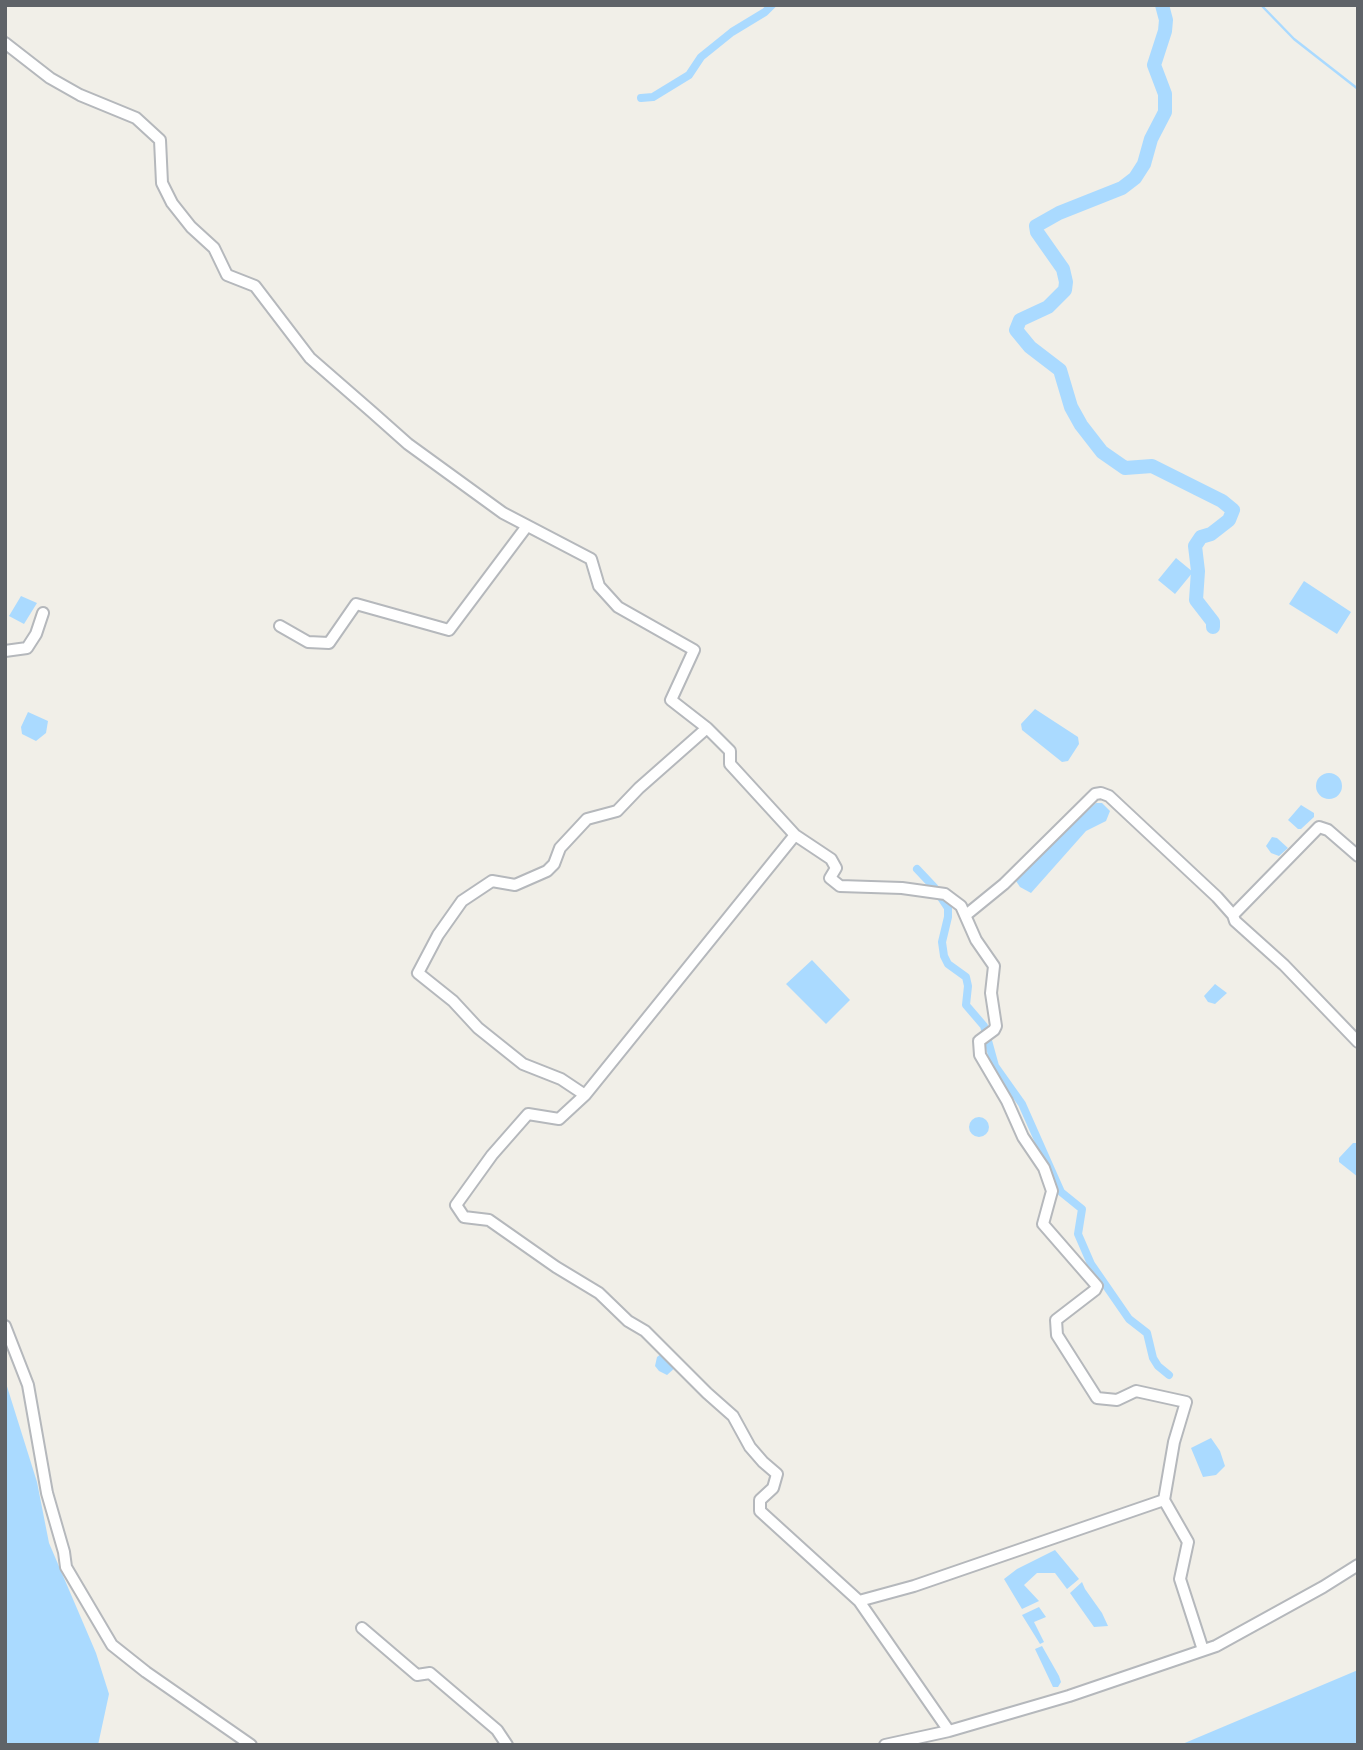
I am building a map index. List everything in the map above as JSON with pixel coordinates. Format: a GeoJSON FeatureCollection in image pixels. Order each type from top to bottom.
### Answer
{"type":"FeatureCollection","features":[{"type":"Feature","properties":{"kind":"street"},"geometry":{"type":"LineString","coordinates":[[5,43],[50,78],[80,95],[136,118],[160,140],[162,183],[172,203],[191,227],[214,248],[227,275],[255,286],[310,358],[408,444],[503,513],[591,559],[599,586],[618,607],[694,650],[671,700],[707,727],[730,751],[730,764],[795,835],[831,859],[836,868],[831,878],[839,886],[902,888],[945,894],[961,906],[976,940],[994,966],[991,993],[996,1022],[978,1043],[980,1055],[1007,1101],[1023,1137],[1044,1168],[1052,1191],[1043,1224],[1097,1286],[1056,1320],[1057,1335],[1097,1398],[1117,1400],[1136,1391],[1186,1402],[1174,1442],[1164,1500],[1188,1542],[1180,1579],[1203,1650]]}},
{"type":"Feature","properties":{"kind":"street"},"geometry":{"type":"LineString","coordinates":[[280,626],[308,642],[329,643],[356,604],[449,630],[527,526]]}},
{"type":"Feature","properties":{"kind":"street"},"geometry":{"type":"LineString","coordinates":[[5,651],[27,648],[36,634],[43,613]]}},
{"type":"Feature","properties":{"kind":"street"},"geometry":{"type":"LineString","coordinates":[[585,1095],[561,1079],[523,1064],[478,1028],[453,1001],[418,973],[438,935],[462,901],[492,881],[515,885],[547,871],[554,864],[560,848],[587,818],[617,811],[707,727]]}},
{"type":"Feature","properties":{"kind":"street"},"geometry":{"type":"LineString","coordinates":[[966,915],[1004,884],[1095,794],[1101,793],[1109,796],[1216,897],[1233,915],[1235,921],[1284,965],[1358,1042]]}},
{"type":"Feature","properties":{"kind":"street"},"geometry":{"type":"LineString","coordinates":[[1233,915],[1319,827],[1328,830],[1358,856]]}},
{"type":"Feature","properties":{"kind":"street"},"geometry":{"type":"LineString","coordinates":[[795,835],[585,1095],[559,1119],[528,1114],[492,1155],[456,1205],[464,1217],[489,1220],[556,1267],[599,1293],[677,1360],[707,1393],[733,1416],[750,1447],[777,1474],[773,1488],[760,1500],[760,1511],[859,1601],[949,1731]]}},
{"type":"Feature","properties":{"kind":"street"},"geometry":{"type":"LineString","coordinates":[[5,1326],[28,1385],[47,1493],[66,1567],[112,1645],[251,1745]]}},
{"type":"Feature","properties":{"kind":"street"},"geometry":{"type":"LineString","coordinates":[[859,1601],[914,1586],[1164,1500]]}},
{"type":"Feature","properties":{"kind":"street"},"geometry":{"type":"LineString","coordinates":[[885,1745],[949,1731],[1069,1696],[1216,1646],[1358,1565]]}},
{"type":"Feature","properties":{"kind":"street"},"geometry":{"type":"LineString","coordinates":[[362,1628],[417,1675],[430,1674],[497,1730],[507,1745]]}},
{"type":"Feature","properties":{"kind":"water"},"geometry":{"type":"Polygon","coordinates":[[[1176,558],[1193,572],[1175,594],[1158,580],[1176,558]]]}},
{"type":"Feature","properties":{"kind":"water"},"geometry":{"type":"Polygon","coordinates":[[[1304,581],[1351,612],[1337,634],[1289,604],[1304,581]]]}},
{"type":"Feature","properties":{"kind":"water"},"geometry":{"type":"Polygon","coordinates":[[[21,596],[37,603],[24,624],[9,616],[21,596]]]}},
{"type":"Feature","properties":{"kind":"water"},"geometry":{"type":"Polygon","coordinates":[[[1035,709],[1078,737],[1079,744],[1068,761],[1062,762],[1022,730],[1021,724],[1035,709]]]}},
{"type":"Feature","properties":{"kind":"water"},"geometry":{"type":"Polygon","coordinates":[[[28,712],[48,721],[46,733],[36,741],[22,734],[21,727],[28,712]]]}},
{"type":"Feature","properties":{"kind":"water"},"geometry":{"type":"Polygon","coordinates":[[[1329,773],[1338,777],[1342,786],[1338,795],[1329,799],[1320,795],[1316,786],[1320,777],[1329,773]]]}},
{"type":"Feature","properties":{"kind":"water"},"geometry":{"type":"Polygon","coordinates":[[[1096,803],[1102,803],[1110,811],[1106,821],[1086,831],[1031,893],[1020,887],[1016,881],[1020,873],[1096,803]]]}},
{"type":"Feature","properties":{"kind":"water"},"geometry":{"type":"Polygon","coordinates":[[[1301,805],[1314,813],[1314,817],[1298,829],[1288,820],[1301,805]]]}},
{"type":"Feature","properties":{"kind":"water"},"geometry":{"type":"Polygon","coordinates":[[[1272,837],[1288,848],[1279,856],[1271,853],[1266,846],[1272,837]]]}},
{"type":"Feature","properties":{"kind":"water"},"geometry":{"type":"Polygon","coordinates":[[[812,960],[850,1000],[826,1024],[786,984],[812,960]]]}},
{"type":"Feature","properties":{"kind":"water"},"geometry":{"type":"Polygon","coordinates":[[[1215,984],[1227,993],[1215,1004],[1208,1002],[1204,996],[1215,984]]]}},
{"type":"Feature","properties":{"kind":"water"},"geometry":{"type":"Polygon","coordinates":[[[979,1117],[986,1120],[989,1127],[986,1134],[979,1137],[972,1134],[969,1127],[972,1120],[979,1117]]]}},
{"type":"Feature","properties":{"kind":"water"},"geometry":{"type":"Polygon","coordinates":[[[1353,1143],[1358,1143],[1358,1177],[1339,1162],[1339,1158],[1353,1143]]]}},
{"type":"Feature","properties":{"kind":"water"},"geometry":{"type":"Polygon","coordinates":[[[665,1354],[677,1366],[667,1375],[655,1366],[657,1357],[665,1354]]]}},
{"type":"Feature","properties":{"kind":"water"},"geometry":{"type":"Polygon","coordinates":[[[5,1380],[37,1482],[49,1543],[96,1653],[109,1694],[98,1745],[5,1745],[5,1380]]]}},
{"type":"Feature","properties":{"kind":"water"},"geometry":{"type":"Polygon","coordinates":[[[1211,1438],[1220,1451],[1225,1466],[1216,1475],[1203,1477],[1191,1448],[1211,1438]]]}},
{"type":"Feature","properties":{"kind":"water"},"geometry":{"type":"Polygon","coordinates":[[[1055,1550],[1079,1579],[1067,1589],[1055,1573],[1037,1573],[1024,1585],[1039,1601],[1022,1609],[1004,1579],[1017,1569],[1055,1550]]]}},
{"type":"Feature","properties":{"kind":"water"},"geometry":{"type":"Polygon","coordinates":[[[1082,1582],[1108,1626],[1094,1627],[1070,1593],[1082,1582]]]}},
{"type":"Feature","properties":{"kind":"water"},"geometry":{"type":"Polygon","coordinates":[[[1039,1607],[1046,1617],[1034,1622],[1044,1642],[1040,1644],[1022,1615],[1039,1607]]]}},
{"type":"Feature","properties":{"kind":"water"},"geometry":{"type":"Polygon","coordinates":[[[1042,1646],[1059,1676],[1061,1682],[1058,1687],[1053,1687],[1035,1649],[1042,1646]]]}},
{"type":"Feature","properties":{"kind":"water"},"geometry":{"type":"Polygon","coordinates":[[[1358,1670],[1358,1745],[1180,1745],[1358,1670]]]}},
{"type":"Feature","properties":{"kind":"waterway"},"geometry":{"type":"LineString","coordinates":[[641,98],[653,97],[689,75],[701,57],[772,5]]}},
{"type":"Feature","properties":{"kind":"waterway"},"geometry":{"type":"LineString","coordinates":[[1162,5],[1166,20],[1165,31],[1154,65],[1165,94],[1165,112],[1151,139],[1144,164],[1135,178],[1122,188],[1059,213],[1036,226],[1037,232],[1063,269],[1065,290],[1048,307],[1020,320],[1016,330],[1030,347],[1060,370],[1071,407],[1102,452],[1125,468],[1152,466],[1222,501],[1233,510],[1229,520],[1211,534],[1201,537],[1195,546],[1198,571],[1196,600],[1213,622],[1213,627]]}},
{"type":"Feature","properties":{"kind":"waterway"},"geometry":{"type":"LineString","coordinates":[[1261,5],[1294,39],[1358,89]]}},
{"type":"Feature","properties":{"kind":"waterway"},"geometry":{"type":"LineString","coordinates":[[917,869],[934,887],[948,908],[942,942],[944,956],[948,964],[966,977],[966,1005],[984,1026],[995,1066],[1022,1104],[1061,1192],[1082,1209],[1078,1234],[1091,1264],[1129,1319],[1147,1333],[1153,1358],[1169,1375]]}}]}
